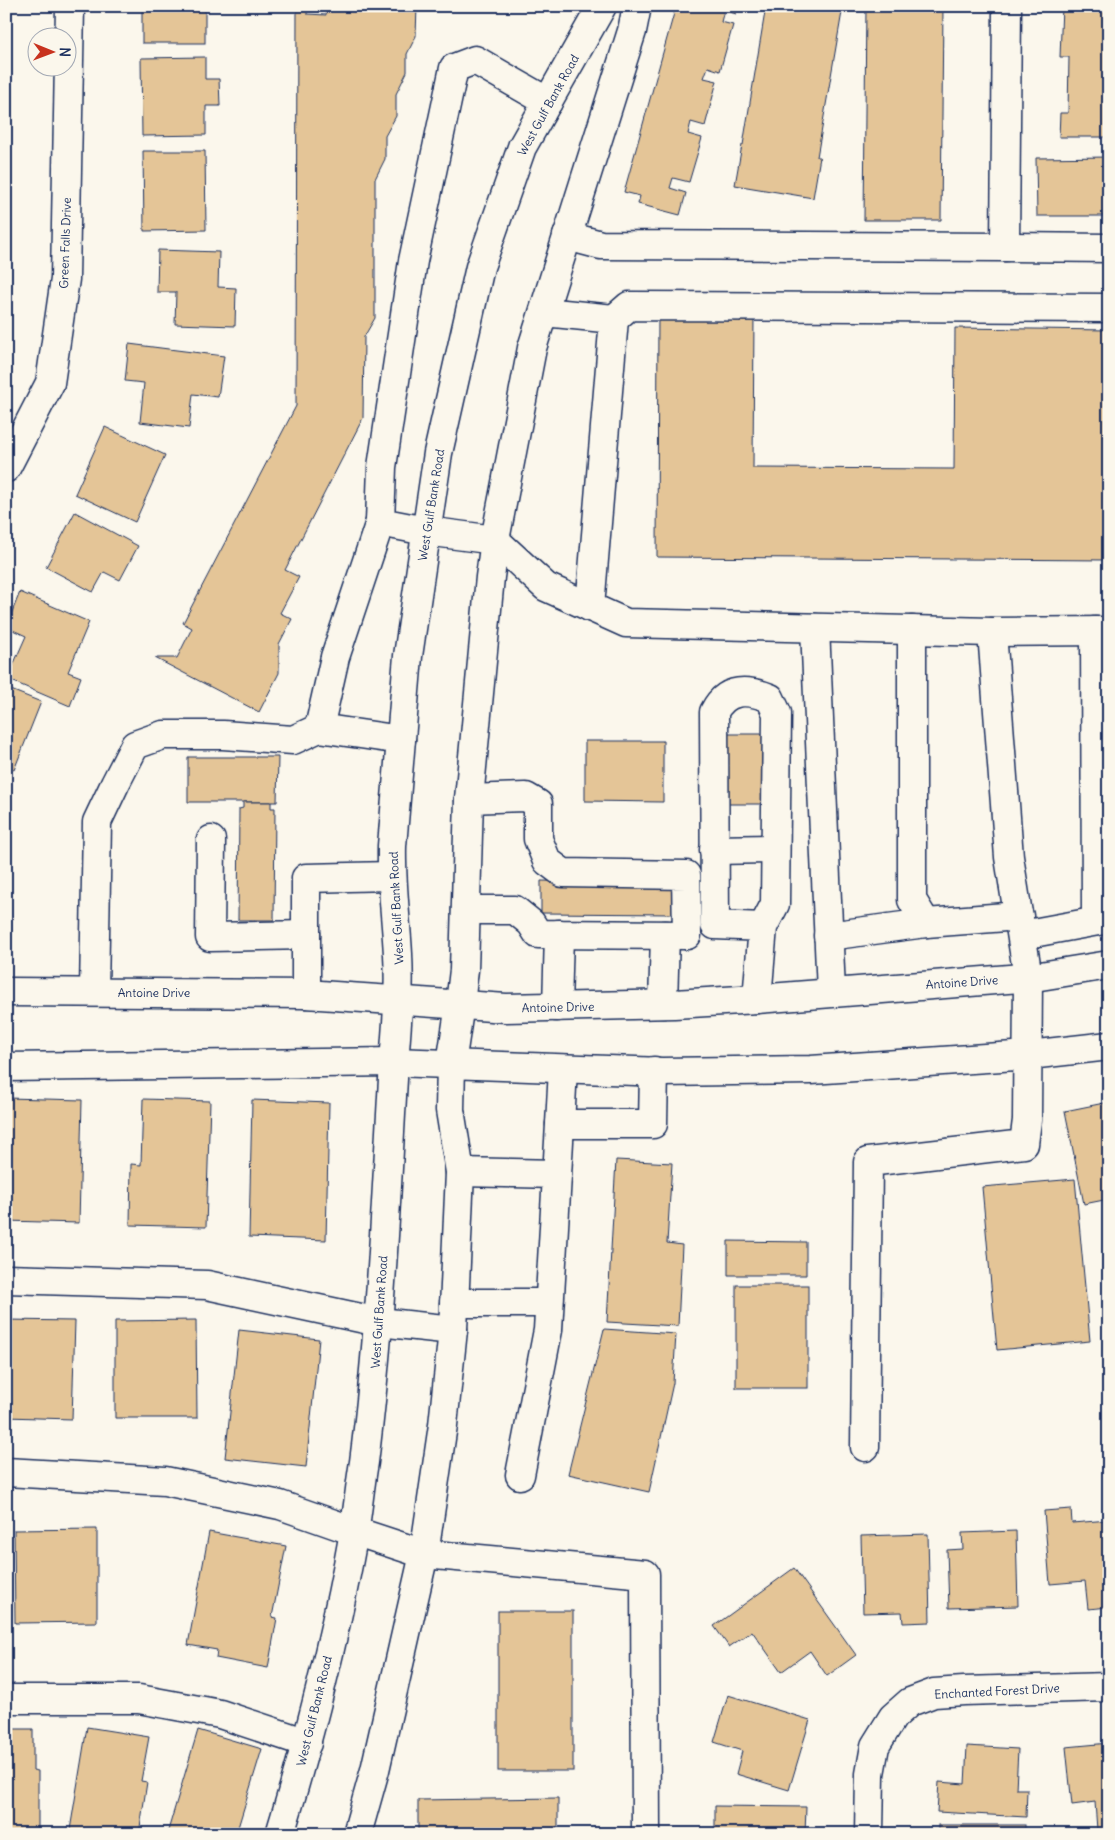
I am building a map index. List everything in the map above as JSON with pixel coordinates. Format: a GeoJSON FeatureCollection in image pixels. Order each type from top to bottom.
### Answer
{"type":"FeatureCollection","features":[{"type":"Feature","properties":{"kind":"main road","name":"Green Falls Drive"},"geometry":{"type":"LineString","coordinates":[[6,468],[50,383],[65,279],[70,6]]}},
{"type":"Feature","properties":{"kind":"main road","name":"West Gulf Bank Road"},"geometry":{"type":"LineString","coordinates":[[280,1834],[307,1743],[339,1611],[354,1531],[371,1408],[379,1322],[399,1000],[398,952],[391,876],[408,656],[438,453],[480,267],[522,146],[602,6]]}},
{"type":"Feature","properties":{"kind":"main road"},"geometry":{"type":"LineString","coordinates":[[357,1834],[378,1761],[424,1554],[443,1426],[454,1330],[460,1172],[450,1110],[451,1064],[464,970],[469,799],[495,540],[532,348],[632,31],[637,6]]}},
{"type":"Feature","properties":{"kind":"main road"},"geometry":{"type":"LineString","coordinates":[[1005,247],[1007,6]]}},
{"type":"Feature","properties":{"kind":"main road"},"geometry":{"type":"LineString","coordinates":[[319,728],[335,656],[380,522],[382,467],[414,261],[454,68],[475,60],[548,102]]}},
{"type":"Feature","properties":{"kind":"main road"},"geometry":{"type":"LineString","coordinates":[[567,236],[600,245],[1109,248]]}},
{"type":"Feature","properties":{"kind":"main road"},"geometry":{"type":"LineString","coordinates":[[590,607],[614,319],[629,306],[1109,308]]}},
{"type":"Feature","properties":{"kind":"main road"},"geometry":{"type":"LineString","coordinates":[[544,312],[614,319]]}},
{"type":"Feature","properties":{"kind":"main road"},"geometry":{"type":"LineString","coordinates":[[380,522],[426,531],[495,540],[546,587],[626,623],[992,632],[1102,631],[1103,920],[1020,926],[926,923],[828,936]]}},
{"type":"Feature","properties":{"kind":"main road"},"geometry":{"type":"LineString","coordinates":[[815,628],[831,992]]}},
{"type":"Feature","properties":{"kind":"main road"},"geometry":{"type":"LineString","coordinates":[[912,630],[912,900],[926,923]]}},
{"type":"Feature","properties":{"kind":"main road"},"geometry":{"type":"LineString","coordinates":[[865,1447],[868,1162],[1024,1144],[1027,1120],[1029,1055],[1028,977],[1009,857],[992,632]]}},
{"type":"Feature","properties":{"kind":"main road"},"geometry":{"type":"LineString","coordinates":[[757,999],[763,927],[775,904],[777,713],[770,698],[754,692],[728,694],[719,702],[714,712],[715,925],[763,927]]}},
{"type":"Feature","properties":{"kind":"main road"},"geometry":{"type":"LineString","coordinates":[[94,992],[97,822],[114,784],[135,745],[163,735],[223,735],[293,740],[319,728],[401,740]]}},
{"type":"Feature","properties":{"kind":"main road"},"geometry":{"type":"LineString","coordinates":[[466,910],[515,910],[531,923],[538,934],[686,935],[686,875],[563,873],[547,861],[538,839],[538,804],[526,797],[469,799]]}},
{"type":"Feature","properties":{"kind":"main road"},"geometry":{"type":"LineString","coordinates":[[211,840],[210,936],[306,935]]}},
{"type":"Feature","properties":{"kind":"main road"},"geometry":{"type":"LineString","coordinates":[[714,850],[775,849]]}},
{"type":"Feature","properties":{"kind":"main road"},"geometry":{"type":"LineString","coordinates":[[306,994],[306,878],[391,876]]}},
{"type":"Feature","properties":{"kind":"main road"},"geometry":{"type":"LineString","coordinates":[[557,1007],[559,934]]}},
{"type":"Feature","properties":{"kind":"main road"},"geometry":{"type":"LineString","coordinates":[[663,1004],[665,935]]}},
{"type":"Feature","properties":{"kind":"main road","name":"Antoine Drive"},"geometry":{"type":"LineString","coordinates":[[6,992],[306,994],[506,1008],[557,1007],[757,999],[1028,977],[1109,965]]}},
{"type":"Feature","properties":{"kind":"main road"},"geometry":{"type":"LineString","coordinates":[[6,1067],[394,1062],[654,1071],[811,1070],[1029,1055],[1109,1046]]}},
{"type":"Feature","properties":{"kind":"main road"},"geometry":{"type":"LineString","coordinates":[[520,1475],[548,1330],[563,1068]]}},
{"type":"Feature","properties":{"kind":"main road"},"geometry":{"type":"LineString","coordinates":[[560,1124],[653,1124],[654,1071]]}},
{"type":"Feature","properties":{"kind":"main road"},"geometry":{"type":"LineString","coordinates":[[460,1172],[557,1174]]}},
{"type":"Feature","properties":{"kind":"main road"},"geometry":{"type":"LineString","coordinates":[[6,1279],[207,1285],[379,1322],[454,1330]]}},
{"type":"Feature","properties":{"kind":"main road"},"geometry":{"type":"LineString","coordinates":[[454,1303],[549,1303]]}},
{"type":"Feature","properties":{"kind":"main road"},"geometry":{"type":"LineString","coordinates":[[6,1472],[166,1481],[280,1505],[424,1554],[645,1574],[646,1834]]}},
{"type":"Feature","properties":{"kind":"main road","name":"Enchanted Forest Drive"},"geometry":{"type":"LineString","coordinates":[[869,1834],[870,1774],[876,1746],[893,1717],[910,1702],[934,1693],[964,1690],[1109,1687]]}},
{"type":"Feature","properties":{"kind":"main road"},"geometry":{"type":"LineString","coordinates":[[6,1699],[139,1699],[220,1714],[307,1743]]}},
{"type":"Feature","properties":{"kind":"building"},"geometry":{"type":"Polygon","coordinates":[[[142,6],[205,6],[205,43],[142,43],[142,6]]]}},
{"type":"Feature","properties":{"kind":"building"},"geometry":{"type":"Polygon","coordinates":[[[297,6],[307,6],[307,14],[326,15],[326,6],[417,6],[416,36],[407,54],[407,72],[396,94],[396,116],[385,136],[385,159],[375,179],[375,318],[364,337],[363,418],[285,570],[299,577],[280,613],[292,619],[279,644],[279,673],[259,712],[155,658],[177,658],[192,628],[183,623],[296,406],[297,6]]]}},
{"type":"Feature","properties":{"kind":"building"},"geometry":{"type":"Polygon","coordinates":[[[676,6],[738,6],[736,14],[724,10],[721,22],[733,25],[720,71],[708,67],[704,78],[717,81],[705,126],[691,122],[688,134],[702,138],[689,182],[673,178],[670,188],[686,193],[680,215],[638,204],[640,196],[624,192],[676,6]]]}},
{"type":"Feature","properties":{"kind":"building"},"geometry":{"type":"Polygon","coordinates":[[[766,6],[811,6],[842,12],[817,157],[820,157],[813,198],[735,185],[766,6]]]}},
{"type":"Feature","properties":{"kind":"building"},"geometry":{"type":"Polygon","coordinates":[[[866,6],[943,6],[941,220],[864,220],[866,6]]]}},
{"type":"Feature","properties":{"kind":"building"},"geometry":{"type":"Polygon","coordinates":[[[1062,6],[1109,6],[1109,137],[1059,137],[1060,113],[1068,113],[1069,57],[1060,57],[1062,6]]]}},
{"type":"Feature","properties":{"kind":"building"},"geometry":{"type":"Polygon","coordinates":[[[205,57],[205,79],[219,79],[220,106],[206,106],[206,135],[142,136],[141,58],[205,57]]]}},
{"type":"Feature","properties":{"kind":"building"},"geometry":{"type":"Polygon","coordinates":[[[143,151],[205,151],[206,230],[144,231],[143,151]]]}},
{"type":"Feature","properties":{"kind":"building"},"geometry":{"type":"Polygon","coordinates":[[[1109,157],[1109,216],[1037,216],[1036,158],[1109,157]]]}},
{"type":"Feature","properties":{"kind":"building"},"geometry":{"type":"Polygon","coordinates":[[[158,250],[219,252],[218,287],[236,288],[235,326],[175,324],[176,292],[157,292],[158,250]]]}},
{"type":"Feature","properties":{"kind":"building"},"geometry":{"type":"Polygon","coordinates":[[[658,313],[754,313],[753,468],[954,469],[955,328],[1109,330],[1109,560],[657,557],[658,313]]]}},
{"type":"Feature","properties":{"kind":"building"},"geometry":{"type":"Polygon","coordinates":[[[129,344],[224,356],[218,397],[193,394],[189,428],[140,422],[144,383],[125,381],[129,344]]]}},
{"type":"Feature","properties":{"kind":"building"},"geometry":{"type":"Polygon","coordinates":[[[105,427],[165,455],[135,522],[75,494],[105,427]]]}},
{"type":"Feature","properties":{"kind":"building"},"geometry":{"type":"Polygon","coordinates":[[[75,512],[138,546],[120,580],[104,572],[93,592],[46,567],[75,512]]]}},
{"type":"Feature","properties":{"kind":"building"},"geometry":{"type":"Polygon","coordinates":[[[20,592],[89,622],[68,672],[81,677],[70,706],[7,679],[26,636],[6,627],[20,592]]]}},
{"type":"Feature","properties":{"kind":"building"},"geometry":{"type":"Polygon","coordinates":[[[6,688],[41,702],[14,770],[6,767],[6,688]]]}},
{"type":"Feature","properties":{"kind":"building"},"geometry":{"type":"Polygon","coordinates":[[[726,734],[770,734],[769,804],[725,804],[726,734]]]}},
{"type":"Feature","properties":{"kind":"building"},"geometry":{"type":"Polygon","coordinates":[[[585,741],[663,741],[663,802],[585,801],[585,741]]]}},
{"type":"Feature","properties":{"kind":"building"},"geometry":{"type":"Polygon","coordinates":[[[188,757],[278,757],[277,802],[188,802],[188,757]]]}},
{"type":"Feature","properties":{"kind":"building"},"geometry":{"type":"Polygon","coordinates":[[[243,802],[271,802],[271,808],[275,808],[274,920],[238,920],[239,809],[243,808],[243,802]]]}},
{"type":"Feature","properties":{"kind":"building"},"geometry":{"type":"Polygon","coordinates":[[[541,881],[674,883],[673,914],[541,913],[541,881]]]}},
{"type":"Feature","properties":{"kind":"building"},"geometry":{"type":"Polygon","coordinates":[[[7,1098],[82,1100],[79,1223],[6,1221],[7,1098]]]}},
{"type":"Feature","properties":{"kind":"building"},"geometry":{"type":"Polygon","coordinates":[[[143,1099],[210,1101],[206,1227],[130,1225],[131,1164],[141,1165],[143,1099]]]}},
{"type":"Feature","properties":{"kind":"building"},"geometry":{"type":"Polygon","coordinates":[[[252,1100],[329,1103],[326,1240],[249,1237],[252,1100]]]}},
{"type":"Feature","properties":{"kind":"building"},"geometry":{"type":"Polygon","coordinates":[[[1109,1102],[1109,1199],[1084,1204],[1065,1111],[1109,1102]]]}},
{"type":"Feature","properties":{"kind":"building"},"geometry":{"type":"Polygon","coordinates":[[[616,1160],[672,1163],[667,1243],[682,1245],[678,1326],[607,1322],[616,1160]]]}},
{"type":"Feature","properties":{"kind":"building"},"geometry":{"type":"Polygon","coordinates":[[[1075,1179],[1090,1341],[997,1350],[982,1187],[1075,1179]]]}},
{"type":"Feature","properties":{"kind":"building"},"geometry":{"type":"Polygon","coordinates":[[[728,1241],[806,1242],[806,1275],[728,1275],[728,1241]]]}},
{"type":"Feature","properties":{"kind":"building"},"geometry":{"type":"Polygon","coordinates":[[[736,1285],[808,1285],[808,1388],[736,1388],[736,1285]]]}},
{"type":"Feature","properties":{"kind":"building"},"geometry":{"type":"Polygon","coordinates":[[[6,1320],[75,1321],[72,1419],[6,1417],[6,1320]]]}},
{"type":"Feature","properties":{"kind":"building"},"geometry":{"type":"Polygon","coordinates":[[[196,1320],[197,1418],[115,1418],[115,1321],[196,1320]]]}},
{"type":"Feature","properties":{"kind":"building"},"geometry":{"type":"Polygon","coordinates":[[[604,1329],[676,1334],[673,1383],[649,1492],[568,1474],[604,1329]]]}},
{"type":"Feature","properties":{"kind":"building"},"geometry":{"type":"Polygon","coordinates":[[[239,1330],[319,1339],[306,1467],[225,1458],[239,1330]]]}},
{"type":"Feature","properties":{"kind":"building"},"geometry":{"type":"Polygon","coordinates":[[[1071,1509],[1072,1523],[1109,1520],[1109,1607],[1088,1609],[1085,1581],[1050,1584],[1044,1511],[1071,1509]]]}},
{"type":"Feature","properties":{"kind":"building"},"geometry":{"type":"Polygon","coordinates":[[[97,1529],[97,1622],[15,1623],[14,1530],[97,1529]]]}},
{"type":"Feature","properties":{"kind":"building"},"geometry":{"type":"Polygon","coordinates":[[[1016,1531],[1018,1606],[949,1608],[947,1550],[963,1549],[962,1533],[1016,1531]]]}},
{"type":"Feature","properties":{"kind":"building"},"geometry":{"type":"Polygon","coordinates":[[[209,1532],[286,1546],[272,1617],[277,1618],[268,1668],[216,1658],[217,1650],[188,1645],[209,1532]]]}},
{"type":"Feature","properties":{"kind":"building"},"geometry":{"type":"Polygon","coordinates":[[[928,1534],[930,1622],[903,1623],[902,1612],[863,1613],[861,1536],[928,1534]]]}},
{"type":"Feature","properties":{"kind":"building"},"geometry":{"type":"Polygon","coordinates":[[[794,1568],[856,1655],[827,1676],[810,1651],[781,1672],[752,1631],[729,1647],[714,1626],[794,1568]]]}},
{"type":"Feature","properties":{"kind":"building"},"geometry":{"type":"Polygon","coordinates":[[[498,1611],[573,1611],[573,1771],[498,1771],[498,1611]]]}},
{"type":"Feature","properties":{"kind":"building"},"geometry":{"type":"Polygon","coordinates":[[[728,1695],[810,1720],[789,1790],[736,1774],[742,1751],[714,1742],[728,1695]]]}},
{"type":"Feature","properties":{"kind":"building"},"geometry":{"type":"Polygon","coordinates":[[[87,1727],[149,1737],[141,1781],[147,1782],[139,1834],[77,1834],[77,1831],[70,1830],[87,1727]]]}},
{"type":"Feature","properties":{"kind":"building"},"geometry":{"type":"Polygon","coordinates":[[[6,1729],[33,1729],[33,1770],[38,1771],[38,1834],[6,1834],[6,1729]]]}},
{"type":"Feature","properties":{"kind":"building"},"geometry":{"type":"Polygon","coordinates":[[[198,1730],[262,1749],[236,1834],[167,1834],[198,1730]]]}},
{"type":"Feature","properties":{"kind":"building"},"geometry":{"type":"Polygon","coordinates":[[[1109,1743],[1109,1829],[1097,1830],[1095,1802],[1072,1805],[1066,1747],[1109,1743]]]}},
{"type":"Feature","properties":{"kind":"building"},"geometry":{"type":"Polygon","coordinates":[[[967,1746],[1018,1749],[1016,1789],[1027,1789],[1026,1817],[937,1812],[939,1782],[965,1784],[967,1746]]]}},
{"type":"Feature","properties":{"kind":"building"},"geometry":{"type":"Polygon","coordinates":[[[558,1798],[558,1827],[556,1827],[556,1834],[418,1834],[418,1800],[558,1798]]]}},
{"type":"Feature","properties":{"kind":"building"},"geometry":{"type":"Polygon","coordinates":[[[715,1806],[806,1807],[805,1834],[715,1834],[715,1806]]]}},
{"type":"Feature","properties":{"kind":"building"},"geometry":{"type":"Polygon","coordinates":[[[938,1825],[1025,1825],[1025,1834],[938,1834],[938,1825]]]}}]}
